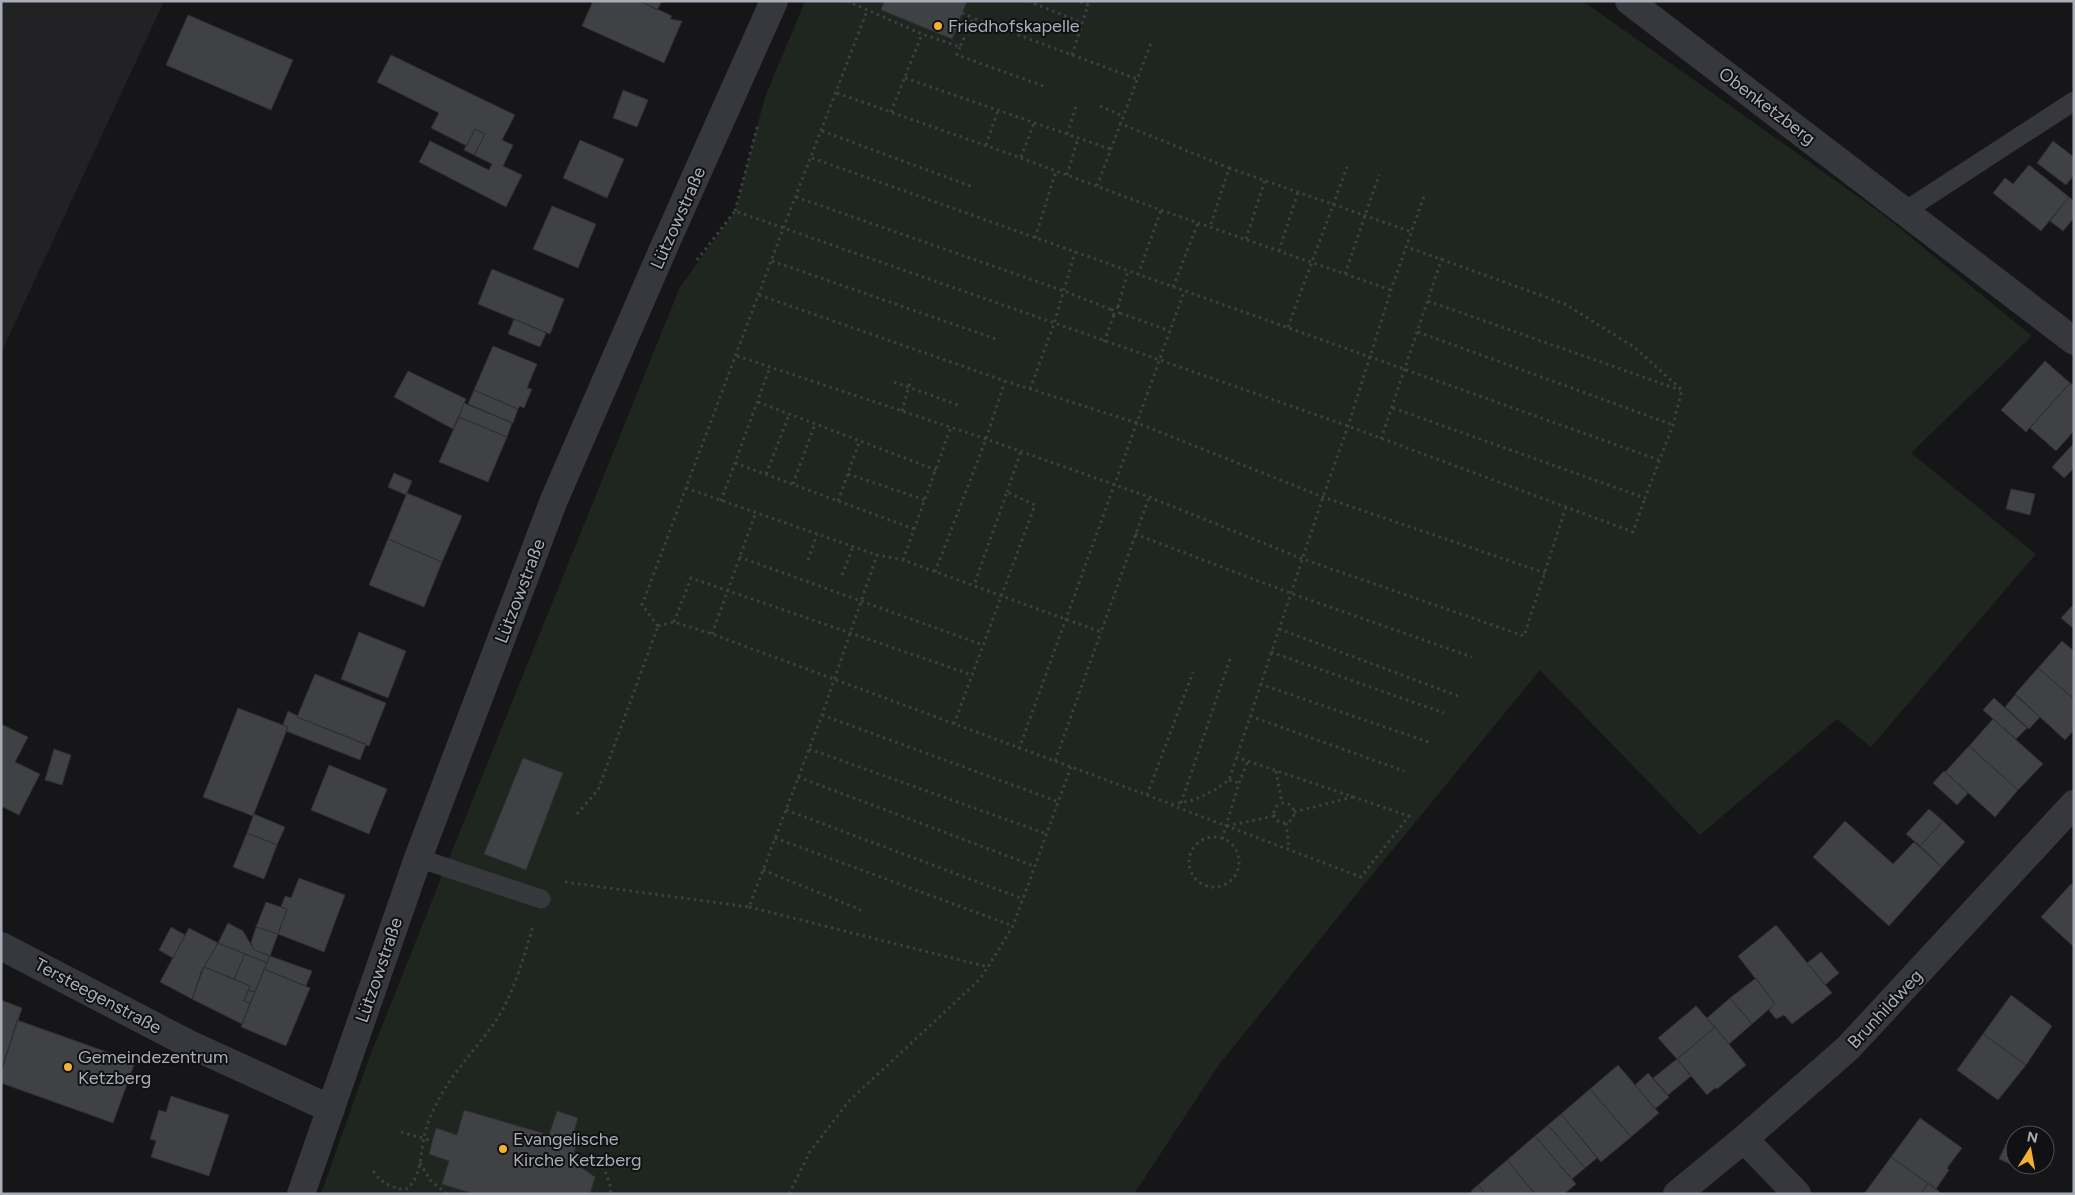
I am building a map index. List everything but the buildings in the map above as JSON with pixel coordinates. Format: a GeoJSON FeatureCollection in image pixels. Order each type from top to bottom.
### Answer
{"type":"FeatureCollection","features":[{"type":"Feature","properties":{"kind":"street","name":"Lützowstraße"},"geometry":{"type":"LineString","coordinates":[[301,1194],[418,858],[554,500],[774,1]]}},
{"type":"Feature","properties":{"kind":"street","name":"Obenketzberg"},"geometry":{"type":"LineString","coordinates":[[1629,1],[2074,341]]}},
{"type":"Feature","properties":{"kind":"street","name":"Brunhildweg"},"geometry":{"type":"LineString","coordinates":[[1677,1194],[1744,1139],[1848,1048],[2074,804]]}},
{"type":"Feature","properties":{"kind":"street","name":"Tersteegenstraße"},"geometry":{"type":"LineString","coordinates":[[1,946],[187,1043],[331,1108]]}},
{"type":"Feature","properties":{"kind":"street"},"geometry":{"type":"LineString","coordinates":[[1744,1139],[1797,1194]]}},
{"type":"Feature","properties":{"kind":"lane"},"geometry":{"type":"LineString","coordinates":[[1905,211],[2074,101]]}},
{"type":"Feature","properties":{"kind":"lane"},"geometry":{"type":"LineString","coordinates":[[418,858],[541,899]]}},
{"type":"Feature","properties":{"kind":"path"},"geometry":{"type":"LineString","coordinates":[[847,1],[922,34],[960,47]]}},
{"type":"Feature","properties":{"kind":"path"},"geometry":{"type":"LineString","coordinates":[[1028,1],[1082,23]]}},
{"type":"Feature","properties":{"kind":"path"},"geometry":{"type":"LineString","coordinates":[[1072,55],[1088,5],[1078,1]]}},
{"type":"Feature","properties":{"kind":"path"},"geometry":{"type":"LineString","coordinates":[[658,626],[642,605],[867,11]]}},
{"type":"Feature","properties":{"kind":"path"},"geometry":{"type":"LineString","coordinates":[[962,13],[1137,79]]}},
{"type":"Feature","properties":{"kind":"path"},"geometry":{"type":"LineString","coordinates":[[973,18],[957,55],[1046,87]]}},
{"type":"Feature","properties":{"kind":"path"},"geometry":{"type":"LineString","coordinates":[[890,112],[922,34]]}},
{"type":"Feature","properties":{"kind":"path"},"geometry":{"type":"LineString","coordinates":[[1096,186],[1151,43]]}},
{"type":"Feature","properties":{"kind":"path"},"geometry":{"type":"LineString","coordinates":[[905,78],[1110,149]]}},
{"type":"Feature","properties":{"kind":"path"},"geometry":{"type":"LineString","coordinates":[[837,93],[986,145],[1161,210],[1391,290]]}},
{"type":"Feature","properties":{"kind":"path"},"geometry":{"type":"LineString","coordinates":[[1100,106],[1123,116]]}},
{"type":"Feature","properties":{"kind":"path"},"geometry":{"type":"LineString","coordinates":[[1067,134],[1076,107]]}},
{"type":"Feature","properties":{"kind":"path"},"geometry":{"type":"LineString","coordinates":[[986,145],[998,110]]}},
{"type":"Feature","properties":{"kind":"path"},"geometry":{"type":"LineString","coordinates":[[694,263],[735,211],[760,116]]}},
{"type":"Feature","properties":{"kind":"path"},"geometry":{"type":"LineString","coordinates":[[1021,158],[1034,123]]}},
{"type":"Feature","properties":{"kind":"path"},"geometry":{"type":"LineString","coordinates":[[1119,123],[1229,168],[1412,232]]}},
{"type":"Feature","properties":{"kind":"path"},"geometry":{"type":"LineString","coordinates":[[822,131],[973,187]]}},
{"type":"Feature","properties":{"kind":"path"},"geometry":{"type":"LineString","coordinates":[[1067,175],[1078,138]]}},
{"type":"Feature","properties":{"kind":"path"},"geometry":{"type":"LineString","coordinates":[[812,158],[1659,460]]}},
{"type":"Feature","properties":{"kind":"path"},"geometry":{"type":"LineString","coordinates":[[1210,227],[1229,168]]}},
{"type":"Feature","properties":{"kind":"path"},"geometry":{"type":"LineString","coordinates":[[1288,327],[1332,204],[1347,168]]}},
{"type":"Feature","properties":{"kind":"path"},"geometry":{"type":"LineString","coordinates":[[1035,238],[1056,171]]}},
{"type":"Feature","properties":{"kind":"path"},"geometry":{"type":"LineString","coordinates":[[1345,274],[1379,175]]}},
{"type":"Feature","properties":{"kind":"path"},"geometry":{"type":"LineString","coordinates":[[1246,240],[1265,180]]}},
{"type":"Feature","properties":{"kind":"path"},"geometry":{"type":"LineString","coordinates":[[1279,251],[1298,192]]}},
{"type":"Feature","properties":{"kind":"path"},"geometry":{"type":"LineString","coordinates":[[1171,804],[1205,797],[1229,780],[1290,593],[1348,426],[1391,290],[1424,196]]}},
{"type":"Feature","properties":{"kind":"path"},"geometry":{"type":"LineString","coordinates":[[796,197],[1064,291],[1112,310],[1114,315],[1104,342]]}},
{"type":"Feature","properties":{"kind":"path"},"geometry":{"type":"LineString","coordinates":[[1138,275],[1161,210]]}},
{"type":"Feature","properties":{"kind":"path"},"geometry":{"type":"LineString","coordinates":[[735,211],[1348,426],[1633,532],[1673,425],[1682,390]]}},
{"type":"Feature","properties":{"kind":"path"},"geometry":{"type":"LineString","coordinates":[[1173,288],[1198,223]]}},
{"type":"Feature","properties":{"kind":"path"},"geometry":{"type":"LineString","coordinates":[[1407,247],[1442,258],[1565,304],[1634,347],[1682,390]]}},
{"type":"Feature","properties":{"kind":"path"},"geometry":{"type":"LineString","coordinates":[[1030,389],[1054,324],[1075,252]]}},
{"type":"Feature","properties":{"kind":"path"},"geometry":{"type":"LineString","coordinates":[[1381,439],[1406,370],[1442,258]]}},
{"type":"Feature","properties":{"kind":"path"},"geometry":{"type":"LineString","coordinates":[[772,261],[996,339]]}},
{"type":"Feature","properties":{"kind":"path"},"geometry":{"type":"LineString","coordinates":[[1120,313],[1118,307],[1128,271]]}},
{"type":"Feature","properties":{"kind":"path"},"geometry":{"type":"LineString","coordinates":[[1019,749],[1064,619],[1184,292]]}},
{"type":"Feature","properties":{"kind":"path"},"geometry":{"type":"LineString","coordinates":[[759,295],[1005,381],[1137,423],[1323,497],[1545,573]]}},
{"type":"Feature","properties":{"kind":"path"},"geometry":{"type":"LineString","coordinates":[[1428,301],[1682,390]]}},
{"type":"Feature","properties":{"kind":"path"},"geometry":{"type":"LineString","coordinates":[[1112,310],[1118,307]]}},
{"type":"Feature","properties":{"kind":"path"},"geometry":{"type":"LineString","coordinates":[[1114,315],[1120,313],[1170,331]]}},
{"type":"Feature","properties":{"kind":"path"},"geometry":{"type":"LineString","coordinates":[[1418,332],[1673,425]]}},
{"type":"Feature","properties":{"kind":"path"},"geometry":{"type":"LineString","coordinates":[[737,356],[951,427],[1114,484],[1303,559],[1524,636],[1566,507]]}},
{"type":"Feature","properties":{"kind":"path"},"geometry":{"type":"LineString","coordinates":[[721,501],[770,367]]}},
{"type":"Feature","properties":{"kind":"path"},"geometry":{"type":"LineString","coordinates":[[902,411],[911,379]]}},
{"type":"Feature","properties":{"kind":"path"},"geometry":{"type":"LineString","coordinates":[[935,572],[986,439],[1005,381]]}},
{"type":"Feature","properties":{"kind":"path"},"geometry":{"type":"LineString","coordinates":[[894,382],[958,405]]}},
{"type":"Feature","properties":{"kind":"path"},"geometry":{"type":"LineString","coordinates":[[758,402],[936,470]]}},
{"type":"Feature","properties":{"kind":"path"},"geometry":{"type":"LineString","coordinates":[[1392,408],[1645,498]]}},
{"type":"Feature","properties":{"kind":"path"},"geometry":{"type":"LineString","coordinates":[[766,474],[789,415]]}},
{"type":"Feature","properties":{"kind":"path"},"geometry":{"type":"LineString","coordinates":[[793,484],[816,424]]}},
{"type":"Feature","properties":{"kind":"path"},"geometry":{"type":"LineString","coordinates":[[903,560],[951,427]]}},
{"type":"Feature","properties":{"kind":"path"},"geometry":{"type":"LineString","coordinates":[[838,501],[860,440]]}},
{"type":"Feature","properties":{"kind":"path"},"geometry":{"type":"LineString","coordinates":[[974,585],[1021,451]]}},
{"type":"Feature","properties":{"kind":"path"},"geometry":{"type":"LineString","coordinates":[[735,463],[914,529]]}},
{"type":"Feature","properties":{"kind":"path"},"geometry":{"type":"LineString","coordinates":[[848,474],[925,500]]}},
{"type":"Feature","properties":{"kind":"path"},"geometry":{"type":"LineString","coordinates":[[686,488],[877,555],[903,560],[1101,632]]}},
{"type":"Feature","properties":{"kind":"path"},"geometry":{"type":"LineString","coordinates":[[954,724],[1035,505],[1006,492]]}},
{"type":"Feature","properties":{"kind":"path"},"geometry":{"type":"LineString","coordinates":[[1055,761],[1148,497]]}},
{"type":"Feature","properties":{"kind":"path"},"geometry":{"type":"LineString","coordinates":[[712,634],[756,512]]}},
{"type":"Feature","properties":{"kind":"path"},"geometry":{"type":"LineString","coordinates":[[808,560],[817,534]]}},
{"type":"Feature","properties":{"kind":"path"},"geometry":{"type":"LineString","coordinates":[[1135,534],[1290,593],[1472,657]]}},
{"type":"Feature","properties":{"kind":"path"},"geometry":{"type":"LineString","coordinates":[[842,575],[853,547]]}},
{"type":"Feature","properties":{"kind":"path"},"geometry":{"type":"LineString","coordinates":[[749,907],[822,715],[877,555]]}},
{"type":"Feature","properties":{"kind":"path"},"geometry":{"type":"LineString","coordinates":[[740,557],[983,645]]}},
{"type":"Feature","properties":{"kind":"path"},"geometry":{"type":"LineString","coordinates":[[674,622],[691,578],[972,675]]}},
{"type":"Feature","properties":{"kind":"path"},"geometry":{"type":"LineString","coordinates":[[658,626],[674,622],[712,634],[1147,795],[1361,877],[1409,816],[1236,757]]}},
{"type":"Feature","properties":{"kind":"path"},"geometry":{"type":"LineString","coordinates":[[577,814],[598,790],[658,626]]}},
{"type":"Feature","properties":{"kind":"path"},"geometry":{"type":"LineString","coordinates":[[1279,629],[1458,696]]}},
{"type":"Feature","properties":{"kind":"path"},"geometry":{"type":"LineString","coordinates":[[1271,652],[1444,714]]}},
{"type":"Feature","properties":{"kind":"path"},"geometry":{"type":"LineString","coordinates":[[1181,803],[1231,656]]}},
{"type":"Feature","properties":{"kind":"path"},"geometry":{"type":"LineString","coordinates":[[1147,795],[1193,672]]}},
{"type":"Feature","properties":{"kind":"path"},"geometry":{"type":"LineString","coordinates":[[1260,684],[1431,743]]}},
{"type":"Feature","properties":{"kind":"path"},"geometry":{"type":"LineString","coordinates":[[822,715],[1059,802]]}},
{"type":"Feature","properties":{"kind":"path"},"geometry":{"type":"LineString","coordinates":[[1250,716],[1404,770]]}},
{"type":"Feature","properties":{"kind":"path"},"geometry":{"type":"LineString","coordinates":[[809,749],[1047,834]]}},
{"type":"Feature","properties":{"kind":"path"},"geometry":{"type":"LineString","coordinates":[[1222,839],[1239,783],[1248,761]]}},
{"type":"Feature","properties":{"kind":"path"},"geometry":{"type":"LineString","coordinates":[[790,1194],[809,1153],[849,1101],[980,978],[988,967],[1013,926],[1071,767]]}},
{"type":"Feature","properties":{"kind":"path"},"geometry":{"type":"LineString","coordinates":[[1276,771],[1282,803]]}},
{"type":"Feature","properties":{"kind":"path"},"geometry":{"type":"LineString","coordinates":[[798,777],[1034,866]]}},
{"type":"Feature","properties":{"kind":"path"},"geometry":{"type":"LineString","coordinates":[[1229,780],[1239,783]]}},
{"type":"Feature","properties":{"kind":"path"},"geometry":{"type":"LineString","coordinates":[[1294,812],[1353,797]]}},
{"type":"Feature","properties":{"kind":"path"},"geometry":{"type":"LineString","coordinates":[[1282,803],[1288,804],[1294,812],[1293,818],[1286,823],[1278,821],[1274,816],[1275,809],[1282,803]]}},
{"type":"Feature","properties":{"kind":"path"},"geometry":{"type":"LineString","coordinates":[[786,810],[1023,899]]}},
{"type":"Feature","properties":{"kind":"path"},"geometry":{"type":"LineString","coordinates":[[1226,826],[1274,816]]}},
{"type":"Feature","properties":{"kind":"path"},"geometry":{"type":"LineString","coordinates":[[1286,823],[1290,849]]}},
{"type":"Feature","properties":{"kind":"path"},"geometry":{"type":"LineString","coordinates":[[1215,837],[1222,839],[1230,843],[1238,858],[1236,874],[1223,886],[1206,886],[1198,882],[1193,876],[1190,869],[1191,854],[1194,847],[1207,838],[1215,837]]}},
{"type":"Feature","properties":{"kind":"path"},"geometry":{"type":"LineString","coordinates":[[775,838],[1013,926]]}},
{"type":"Feature","properties":{"kind":"path"},"geometry":{"type":"LineString","coordinates":[[763,870],[862,910]]}},
{"type":"Feature","properties":{"kind":"path"},"geometry":{"type":"LineString","coordinates":[[555,881],[749,907],[988,967]]}},
{"type":"Feature","properties":{"kind":"path"},"geometry":{"type":"LineString","coordinates":[[373,1171],[388,1186],[404,1190],[411,1186],[414,1181],[431,1115],[441,1092],[498,1018],[521,967],[541,899]]}},
{"type":"Feature","properties":{"kind":"path"},"geometry":{"type":"LineString","coordinates":[[401,1132],[432,1141]]}},
{"type":"Feature","properties":{"kind":"path"},"geometry":{"type":"LineString","coordinates":[[573,1154],[603,1165],[610,1194]]}},
{"type":"Feature","properties":{"kind":"path"},"geometry":{"type":"LineString","coordinates":[[419,1162],[430,1180],[446,1194]]}},
{"type":"Feature","properties":{"kind":"shaded area"},"geometry":{"type":"Polygon","coordinates":[[[1,1],[164,1],[1,353],[1,1]]]}},
{"type":"Feature","properties":{"kind":"shaded area"},"geometry":{"type":"Polygon","coordinates":[[[805,1],[1583,1],[1881,213],[2032,336],[1911,453],[2036,554],[1871,747],[1837,719],[1700,835],[1540,670],[1218,1066],[1134,1194],[321,1194],[368,1061],[680,287],[735,211],[765,97],[805,1]]]}},
{"type":"Feature","properties":{"kind":"place","name":"Friedhofskapelle"},"geometry":{"type":"Point","coordinates":[938,26]}},
{"type":"Feature","properties":{"kind":"place","name":"Gemeindezentrum Ketzberg"},"geometry":{"type":"Point","coordinates":[68,1067]}},
{"type":"Feature","properties":{"kind":"place","name":"Evangelische Kirche Ketzberg"},"geometry":{"type":"Point","coordinates":[503,1149]}}]}
